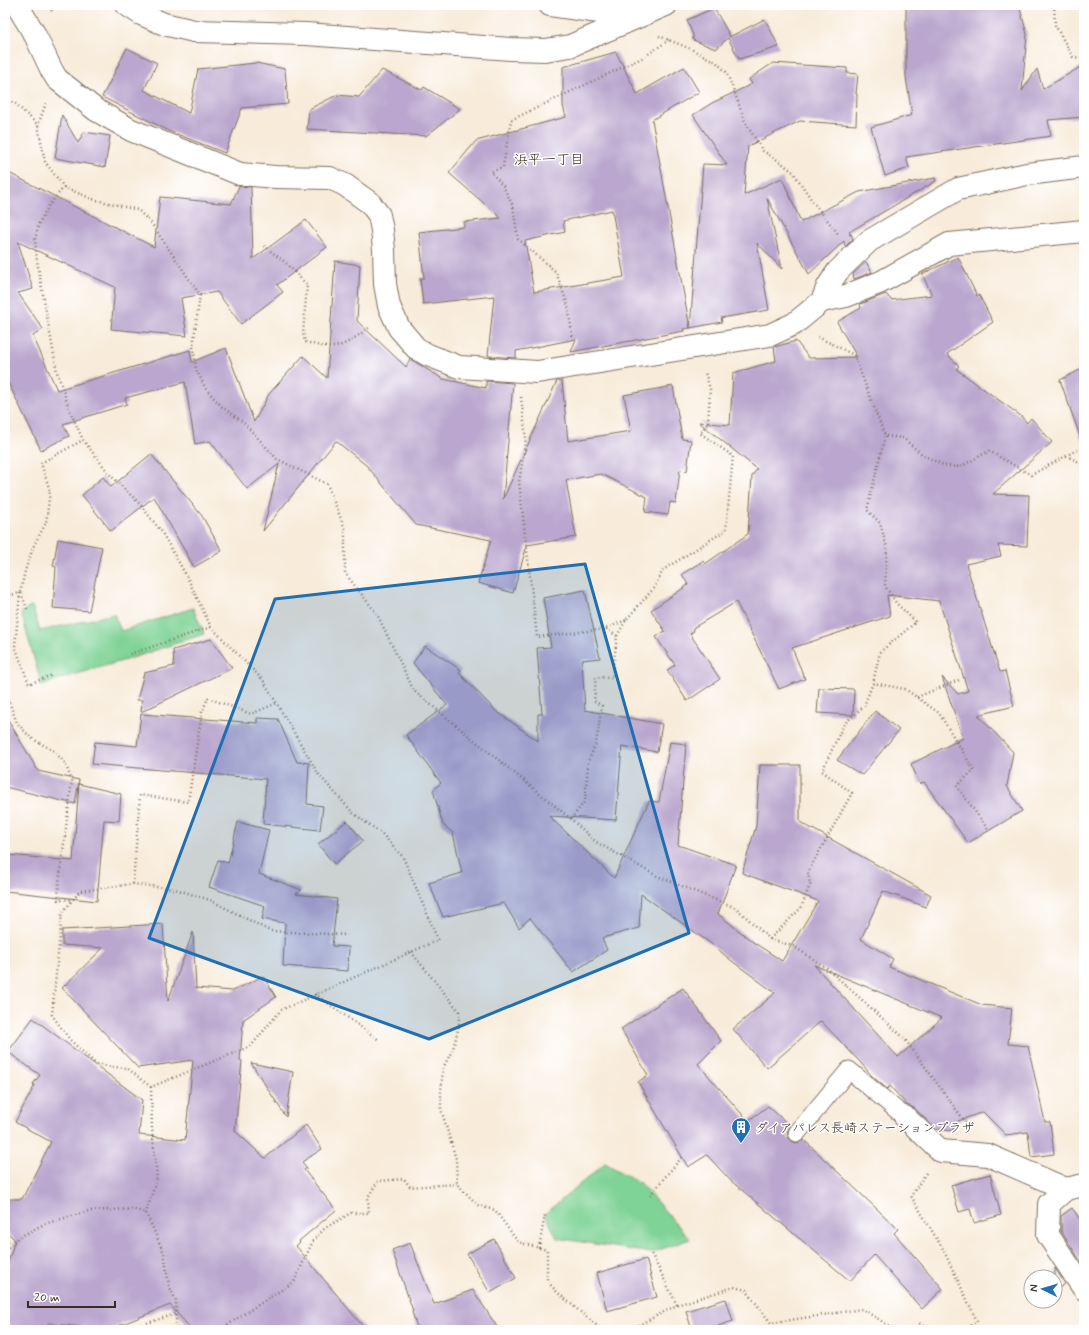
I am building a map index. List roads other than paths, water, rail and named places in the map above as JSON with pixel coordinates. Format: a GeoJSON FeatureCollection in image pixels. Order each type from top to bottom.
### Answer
{"type":"FeatureCollection","features":[{"type":"Feature","properties":{"kind":"street"},"geometry":{"type":"LineString","coordinates":[[17,5],[35,35],[57,80],[96,110],[131,130],[240,174],[275,177],[330,178],[345,185],[370,203],[379,215],[384,250],[385,284],[389,306],[399,328],[416,348],[428,355],[459,367],[537,372],[770,336],[794,324],[822,301],[846,296],[881,282],[949,244],[1084,231]]}},
{"type":"Feature","properties":{"kind":"street"},"geometry":{"type":"LineString","coordinates":[[127,5],[141,14],[164,24],[194,31],[306,34],[511,50],[544,50],[570,46],[666,5]]}},
{"type":"Feature","properties":{"kind":"street"},"geometry":{"type":"LineString","coordinates":[[550,5],[606,13],[624,23]]}},
{"type":"Feature","properties":{"kind":"street"},"geometry":{"type":"LineString","coordinates":[[822,301],[828,286],[838,270],[869,241],[958,189],[1027,174],[1084,167]]}},
{"type":"Feature","properties":{"kind":"street"},"geometry":{"type":"LineString","coordinates":[[905,1117],[941,1151],[988,1154],[1075,1187]]}},
{"type":"Feature","properties":{"kind":"street"},"geometry":{"type":"LineString","coordinates":[[1075,1187],[1049,1204],[1048,1235],[1084,1288]]}},
{"type":"Feature","properties":{"kind":"lane"},"geometry":{"type":"LineString","coordinates":[[797,1133],[849,1070],[905,1117]]}},
{"type":"Feature","properties":{"kind":"place","name":"ダイアパレス長崎ステーションプラザ"},"geometry":{"type":"Point","coordinates":[741,1144]}},
{"type":"Feature","properties":{"kind":"district","name":"浜平一丁目"},"geometry":{"type":"Point","coordinates":[549,159]}}]}
